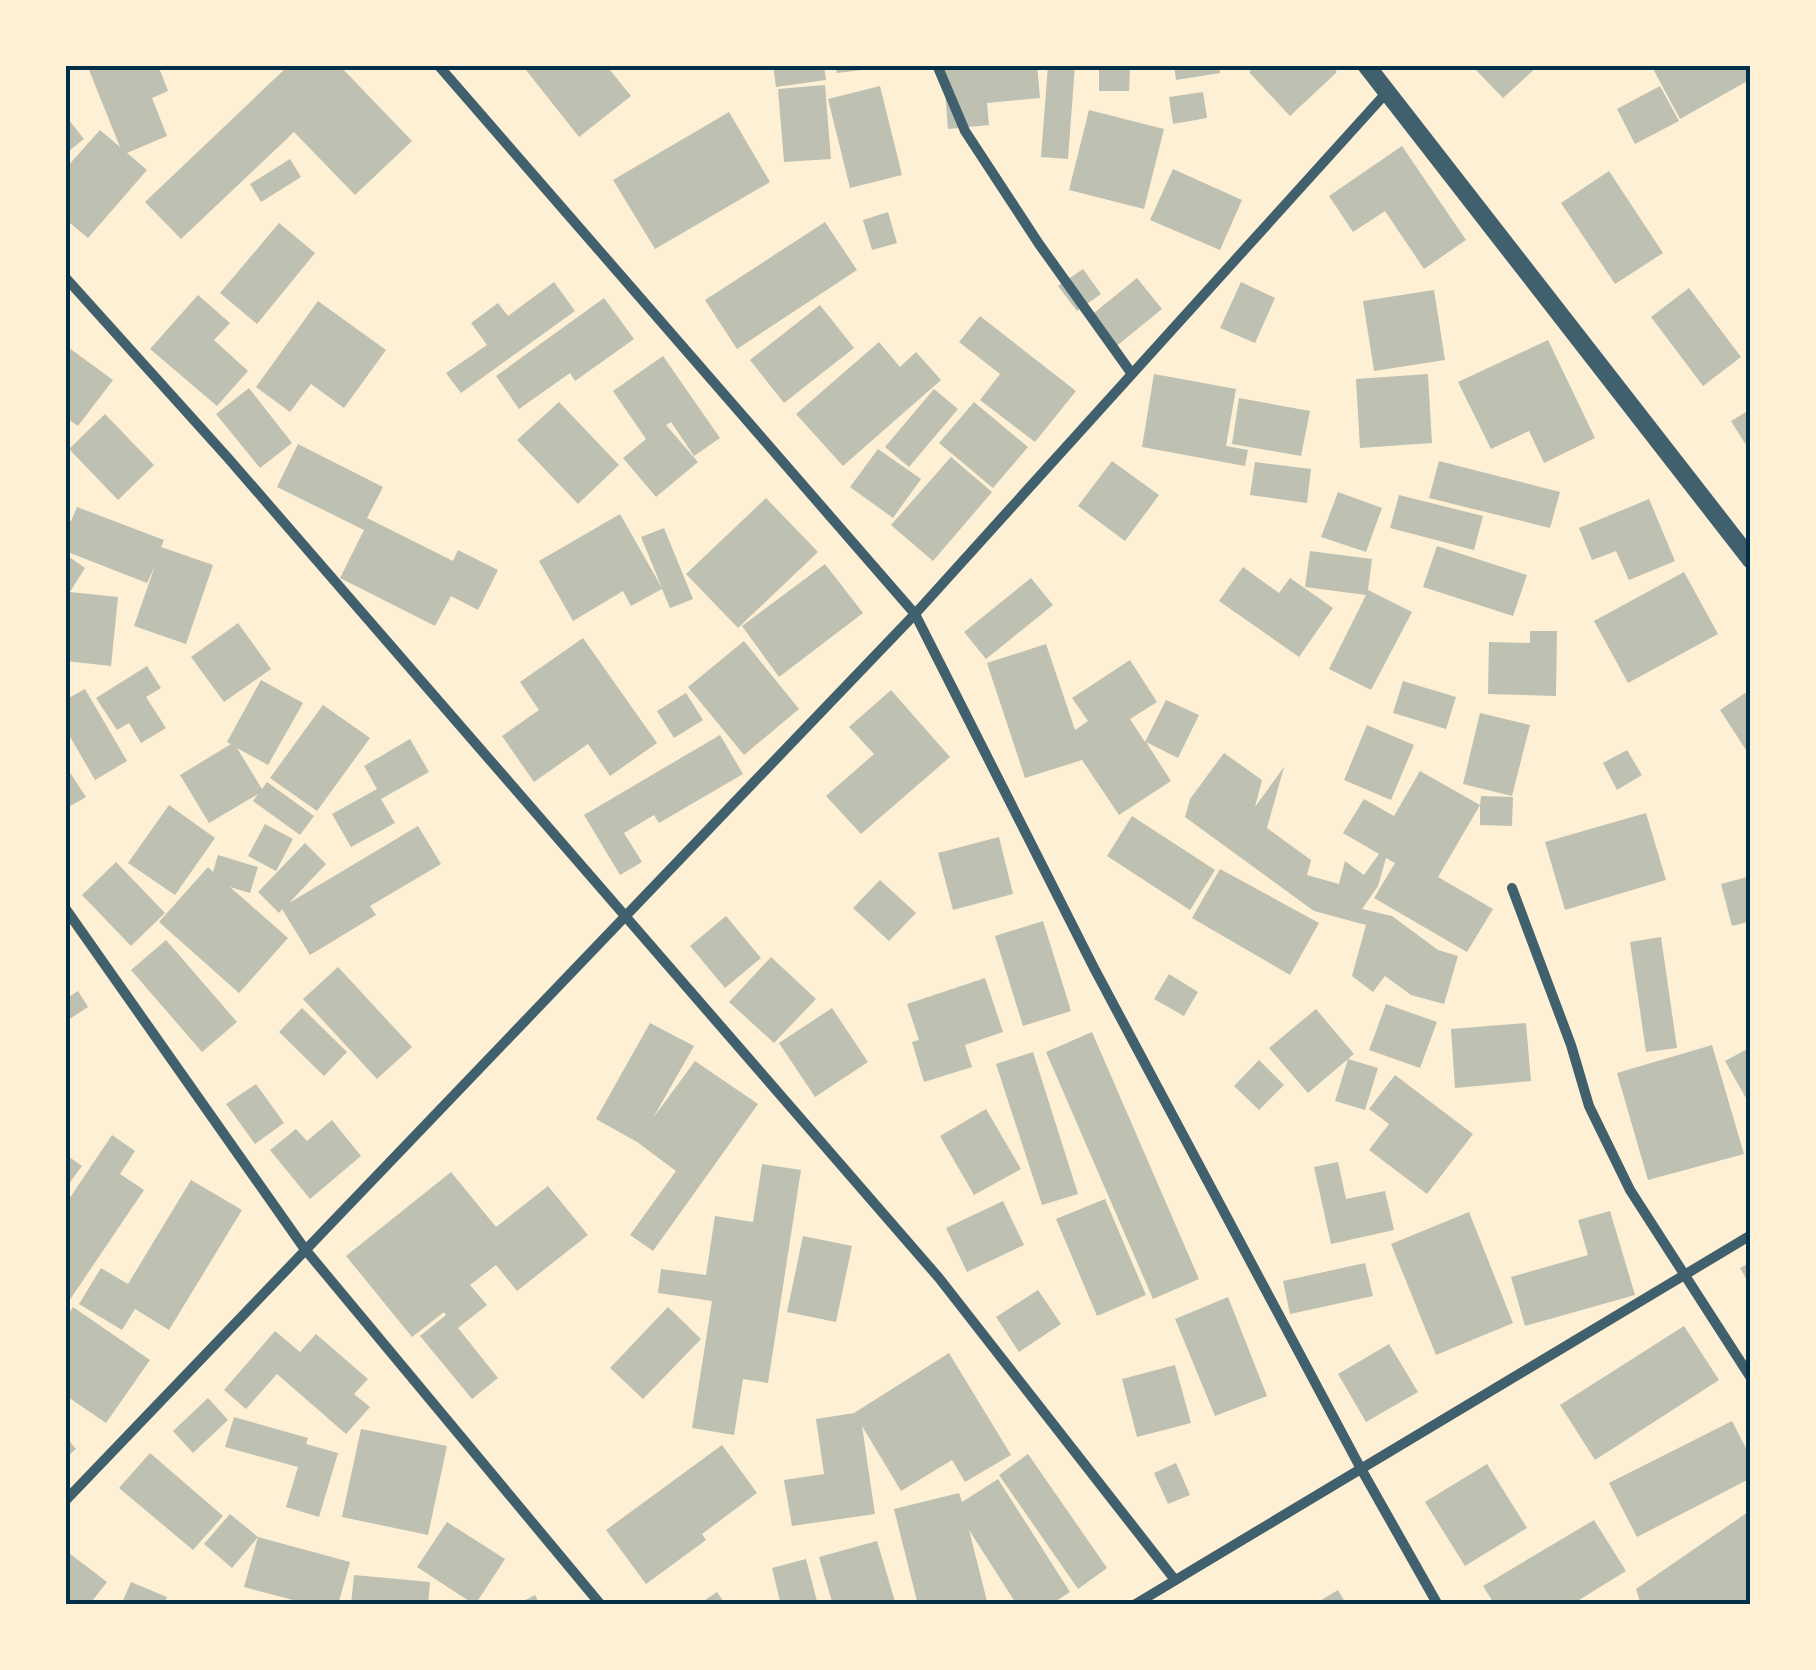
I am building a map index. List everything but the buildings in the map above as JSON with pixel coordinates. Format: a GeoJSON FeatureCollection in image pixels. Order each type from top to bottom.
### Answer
{"type":"FeatureCollection","features":[{"type":"Feature","properties":{"kind":"street"},"geometry":{"type":"LineString","coordinates":[[438,65],[915,614],[1094,968],[1360,1467],[1438,1605]]}},
{"type":"Feature","properties":{"kind":"street"},"geometry":{"type":"LineString","coordinates":[[937,65],[965,131],[1039,244],[1132,374]]}},
{"type":"Feature","properties":{"kind":"street"},"geometry":{"type":"LineString","coordinates":[[1366,65],[1751,560]]}},
{"type":"Feature","properties":{"kind":"street"},"geometry":{"type":"LineString","coordinates":[[65,1501],[915,614],[1387,92]]}},
{"type":"Feature","properties":{"kind":"street"},"geometry":{"type":"LineString","coordinates":[[65,278],[228,458],[939,1278],[1175,1580]]}},
{"type":"Feature","properties":{"kind":"street"},"geometry":{"type":"LineString","coordinates":[[1512,888],[1571,1045],[1589,1106],[1630,1190],[1751,1378]]}},
{"type":"Feature","properties":{"kind":"street"},"geometry":{"type":"LineString","coordinates":[[65,908],[304,1248],[601,1605]]}},
{"type":"Feature","properties":{"kind":"street"},"geometry":{"type":"LineString","coordinates":[[1134,1605],[1751,1234]]}}]}
